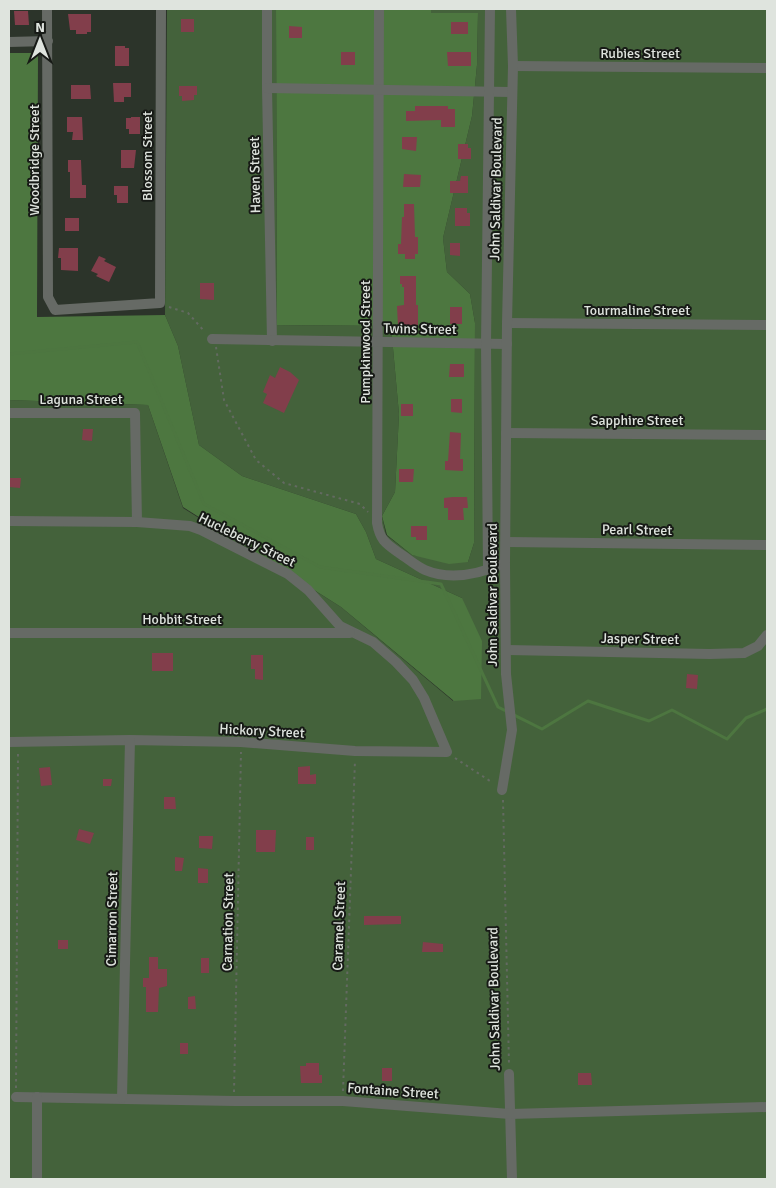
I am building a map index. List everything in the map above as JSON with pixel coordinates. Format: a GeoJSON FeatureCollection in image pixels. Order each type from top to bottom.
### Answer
{"type":"FeatureCollection","features":[{"type":"Feature","properties":{"kind":"street","name":"Woodbridge Street"},"geometry":{"type":"LineString","coordinates":[[47,9],[48,297],[55,310],[160,303]]}},
{"type":"Feature","properties":{"kind":"street","name":"Blossom Street"},"geometry":{"type":"LineString","coordinates":[[160,303],[161,9]]}},
{"type":"Feature","properties":{"kind":"street","name":"Haven Street"},"geometry":{"type":"LineString","coordinates":[[267,9],[272,341]]}},
{"type":"Feature","properties":{"kind":"street","name":"Pumpkinwood Street"},"geometry":{"type":"LineString","coordinates":[[379,9],[377,523],[379,535],[384,542],[425,570],[444,575],[464,576],[488,570],[505,563]]}},
{"type":"Feature","properties":{"kind":"street","name":"John Saldivar Boulevard"},"geometry":{"type":"LineString","coordinates":[[488,570],[486,344],[490,9]]}},
{"type":"Feature","properties":{"kind":"street","name":"John Saldivar Boulevard"},"geometry":{"type":"LineString","coordinates":[[502,790],[512,730],[506,674],[505,563],[507,323],[513,66],[512,9]]}},
{"type":"Feature","properties":{"kind":"street"},"geometry":{"type":"LineString","coordinates":[[9,42],[48,41]]}},
{"type":"Feature","properties":{"kind":"street","name":"Rubies Street"},"geometry":{"type":"LineString","coordinates":[[513,66],[767,68]]}},
{"type":"Feature","properties":{"kind":"street"},"geometry":{"type":"LineString","coordinates":[[267,88],[512,92]]}},
{"type":"Feature","properties":{"kind":"street","name":"Tourmaline Street"},"geometry":{"type":"LineString","coordinates":[[507,323],[767,325]]}},
{"type":"Feature","properties":{"kind":"street","name":"Twins Street"},"geometry":{"type":"LineString","coordinates":[[212,339],[507,344]]}},
{"type":"Feature","properties":{"kind":"street","name":"Laguna Street"},"geometry":{"type":"LineString","coordinates":[[9,413],[135,413],[137,522]]}},
{"type":"Feature","properties":{"kind":"street","name":"Sapphire Street"},"geometry":{"type":"LineString","coordinates":[[506,433],[767,434]]}},
{"type":"Feature","properties":{"kind":"street","name":"Hucleberry Street"},"geometry":{"type":"LineString","coordinates":[[9,521],[137,522],[190,526],[265,561],[288,574],[308,590],[340,626],[373,642],[396,662],[413,680],[424,698],[447,752]]}},
{"type":"Feature","properties":{"kind":"street","name":"Pearl Street"},"geometry":{"type":"LineString","coordinates":[[506,542],[767,545]]}},
{"type":"Feature","properties":{"kind":"street","name":"Hobbit Street"},"geometry":{"type":"LineString","coordinates":[[9,633],[355,633]]}},
{"type":"Feature","properties":{"kind":"street","name":"Jasper Street"},"geometry":{"type":"LineString","coordinates":[[506,650],[744,653],[758,646],[767,635]]}},
{"type":"Feature","properties":{"kind":"street","name":"Hickory Street"},"geometry":{"type":"LineString","coordinates":[[13,742],[130,740],[241,742],[355,751],[447,752]]}},
{"type":"Feature","properties":{"kind":"street","name":"Cimarron Street"},"geometry":{"type":"LineString","coordinates":[[122,1098],[130,740]]}},
{"type":"Feature","properties":{"kind":"street","name":"John Saldivar Boulevard"},"geometry":{"type":"LineString","coordinates":[[509,1074],[512,1179]]}},
{"type":"Feature","properties":{"kind":"street","name":"Fontaine Street"},"geometry":{"type":"LineString","coordinates":[[16,1097],[343,1101],[510,1114],[767,1107]]}},
{"type":"Feature","properties":{"kind":"street"},"geometry":{"type":"LineString","coordinates":[[36,1098],[37,1179]]}},
{"type":"Feature","properties":{"kind":"path"},"geometry":{"type":"LineString","coordinates":[[160,303],[188,313],[215,342],[224,400],[256,460],[284,483],[360,504],[377,523]]}},
{"type":"Feature","properties":{"kind":"path"},"geometry":{"type":"LineString","coordinates":[[13,742],[16,1097]]}},
{"type":"Feature","properties":{"kind":"path","name":"Carnation Street"},"geometry":{"type":"LineString","coordinates":[[234,1101],[241,742]]}},
{"type":"Feature","properties":{"kind":"path","name":"Caramel Street"},"geometry":{"type":"LineString","coordinates":[[343,1101],[355,751]]}},
{"type":"Feature","properties":{"kind":"path"},"geometry":{"type":"LineString","coordinates":[[447,752],[502,790]]}},
{"type":"Feature","properties":{"kind":"path","name":"John Saldivar Boulevard"},"geometry":{"type":"LineString","coordinates":[[502,790],[509,1074]]}},
{"type":"Feature","properties":{"kind":"green space"},"geometry":{"type":"Polygon","coordinates":[[[167,9],[276,9],[277,325],[391,326],[399,414],[395,492],[382,516],[386,535],[412,555],[468,562],[474,543],[475,323],[470,294],[447,272],[443,238],[472,116],[477,65],[478,13],[430,13],[431,9],[767,9],[767,1179],[9,1179],[9,400],[148,405],[183,508],[341,607],[453,701],[462,598],[376,559],[366,532],[356,514],[242,476],[199,445],[178,346],[165,315],[167,9]]]}},
{"type":"Feature","properties":{"kind":"green space"},"geometry":{"type":"Polygon","coordinates":[[[276,9],[431,9],[431,13],[478,13],[477,65],[472,116],[443,238],[447,272],[470,294],[475,323],[474,543],[468,562],[449,564],[412,555],[387,535],[382,516],[395,492],[399,414],[391,326],[277,325],[276,9]]]}},
{"type":"Feature","properties":{"kind":"green space"},"geometry":{"type":"Polygon","coordinates":[[[9,53],[38,53],[37,317],[165,315],[178,346],[199,445],[242,476],[356,514],[366,532],[376,559],[462,598],[482,641],[481,699],[454,701],[341,607],[183,507],[148,405],[9,400],[9,53]]]}},
{"type":"Feature","properties":{"kind":"building"},"geometry":{"type":"Polygon","coordinates":[[[14,11],[28,11],[29,25],[15,25],[14,11]]]}},
{"type":"Feature","properties":{"kind":"building"},"geometry":{"type":"Polygon","coordinates":[[[68,14],[91,14],[91,32],[76,34],[76,30],[70,30],[68,14]]]}},
{"type":"Feature","properties":{"kind":"building"},"geometry":{"type":"Polygon","coordinates":[[[181,19],[194,19],[194,32],[181,32],[181,19]]]}},
{"type":"Feature","properties":{"kind":"building"},"geometry":{"type":"Polygon","coordinates":[[[451,22],[468,22],[468,34],[451,34],[451,22]]]}},
{"type":"Feature","properties":{"kind":"building"},"geometry":{"type":"Polygon","coordinates":[[[289,26],[302,27],[302,38],[289,38],[289,26]]]}},
{"type":"Feature","properties":{"kind":"building"},"geometry":{"type":"Polygon","coordinates":[[[115,46],[129,48],[129,66],[115,66],[115,46]]]}},
{"type":"Feature","properties":{"kind":"building"},"geometry":{"type":"Polygon","coordinates":[[[341,52],[355,52],[355,65],[341,65],[341,52]]]}},
{"type":"Feature","properties":{"kind":"building"},"geometry":{"type":"Polygon","coordinates":[[[447,52],[471,52],[471,66],[448,66],[447,52]]]}},
{"type":"Feature","properties":{"kind":"building"},"geometry":{"type":"Polygon","coordinates":[[[113,83],[131,83],[131,97],[124,97],[124,102],[114,102],[113,83]]]}},
{"type":"Feature","properties":{"kind":"building"},"geometry":{"type":"Polygon","coordinates":[[[71,85],[90,85],[91,99],[71,99],[71,85]]]}},
{"type":"Feature","properties":{"kind":"building"},"geometry":{"type":"Polygon","coordinates":[[[179,86],[197,86],[197,95],[194,95],[194,100],[182,101],[182,96],[179,96],[179,86]]]}},
{"type":"Feature","properties":{"kind":"building"},"geometry":{"type":"Polygon","coordinates":[[[415,106],[448,106],[448,109],[455,109],[455,127],[441,127],[441,120],[406,121],[406,111],[415,111],[415,106]]]}},
{"type":"Feature","properties":{"kind":"building"},"geometry":{"type":"Polygon","coordinates":[[[67,117],[82,117],[83,140],[72,140],[73,132],[67,132],[67,117]]]}},
{"type":"Feature","properties":{"kind":"building"},"geometry":{"type":"Polygon","coordinates":[[[140,117],[140,134],[129,134],[129,129],[126,129],[126,118],[140,117]]]}},
{"type":"Feature","properties":{"kind":"building"},"geometry":{"type":"Polygon","coordinates":[[[402,137],[417,137],[416,151],[402,149],[402,137]]]}},
{"type":"Feature","properties":{"kind":"building"},"geometry":{"type":"Polygon","coordinates":[[[458,144],[468,144],[468,148],[471,148],[471,159],[458,159],[458,144]]]}},
{"type":"Feature","properties":{"kind":"building"},"geometry":{"type":"Polygon","coordinates":[[[121,150],[136,150],[134,168],[121,168],[121,150]]]}},
{"type":"Feature","properties":{"kind":"building"},"geometry":{"type":"Polygon","coordinates":[[[68,160],[81,160],[82,185],[86,185],[86,198],[70,198],[68,160]]]}},
{"type":"Feature","properties":{"kind":"building"},"geometry":{"type":"Polygon","coordinates":[[[404,174],[421,175],[420,187],[403,187],[404,174]]]}},
{"type":"Feature","properties":{"kind":"building"},"geometry":{"type":"Polygon","coordinates":[[[461,176],[468,176],[468,193],[450,193],[450,181],[460,181],[461,176]]]}},
{"type":"Feature","properties":{"kind":"building"},"geometry":{"type":"Polygon","coordinates":[[[114,186],[128,186],[128,203],[117,203],[117,195],[114,195],[114,186]]]}},
{"type":"Feature","properties":{"kind":"building"},"geometry":{"type":"Polygon","coordinates":[[[404,204],[414,204],[415,237],[418,237],[418,254],[415,254],[415,259],[405,259],[405,254],[398,254],[398,244],[401,244],[404,204]]]}},
{"type":"Feature","properties":{"kind":"building"},"geometry":{"type":"Polygon","coordinates":[[[455,208],[467,208],[467,213],[470,213],[470,226],[455,226],[455,208]]]}},
{"type":"Feature","properties":{"kind":"building"},"geometry":{"type":"Polygon","coordinates":[[[65,218],[79,218],[79,231],[65,231],[65,218]]]}},
{"type":"Feature","properties":{"kind":"building"},"geometry":{"type":"Polygon","coordinates":[[[450,243],[460,243],[460,256],[450,255],[450,243]]]}},
{"type":"Feature","properties":{"kind":"building"},"geometry":{"type":"Polygon","coordinates":[[[59,248],[78,248],[78,271],[61,270],[61,258],[58,258],[59,248]]]}},
{"type":"Feature","properties":{"kind":"building"},"geometry":{"type":"Polygon","coordinates":[[[99,256],[116,267],[109,282],[96,276],[98,274],[91,271],[99,256]]]}},
{"type":"Feature","properties":{"kind":"building"},"geometry":{"type":"Polygon","coordinates":[[[400,276],[416,276],[418,325],[398,326],[397,306],[404,305],[404,287],[400,284],[400,276]]]}},
{"type":"Feature","properties":{"kind":"building"},"geometry":{"type":"Polygon","coordinates":[[[200,283],[214,283],[214,300],[200,299],[200,283]]]}},
{"type":"Feature","properties":{"kind":"building"},"geometry":{"type":"Polygon","coordinates":[[[450,307],[462,307],[462,324],[450,324],[450,307]]]}},
{"type":"Feature","properties":{"kind":"building"},"geometry":{"type":"Polygon","coordinates":[[[450,364],[464,364],[464,377],[449,377],[450,364]]]}},
{"type":"Feature","properties":{"kind":"building"},"geometry":{"type":"Polygon","coordinates":[[[280,367],[290,372],[299,380],[284,413],[263,403],[267,394],[263,392],[270,375],[275,378],[280,367]]]}},
{"type":"Feature","properties":{"kind":"building"},"geometry":{"type":"Polygon","coordinates":[[[451,399],[462,399],[462,413],[451,412],[451,399]]]}},
{"type":"Feature","properties":{"kind":"building"},"geometry":{"type":"Polygon","coordinates":[[[401,404],[413,404],[413,416],[401,416],[401,404]]]}},
{"type":"Feature","properties":{"kind":"building"},"geometry":{"type":"Polygon","coordinates":[[[83,429],[93,429],[92,441],[82,440],[83,429]]]}},
{"type":"Feature","properties":{"kind":"building"},"geometry":{"type":"Polygon","coordinates":[[[450,432],[461,433],[460,459],[463,459],[463,471],[445,470],[445,461],[448,461],[450,432]]]}},
{"type":"Feature","properties":{"kind":"building"},"geometry":{"type":"Polygon","coordinates":[[[399,469],[414,469],[413,482],[399,482],[399,469]]]}},
{"type":"Feature","properties":{"kind":"building"},"geometry":{"type":"Polygon","coordinates":[[[9,478],[21,478],[20,488],[9,487],[9,478]]]}},
{"type":"Feature","properties":{"kind":"building"},"geometry":{"type":"Polygon","coordinates":[[[467,497],[468,508],[463,508],[464,520],[448,520],[448,508],[444,508],[444,498],[467,497]]]}},
{"type":"Feature","properties":{"kind":"building"},"geometry":{"type":"Polygon","coordinates":[[[411,526],[427,526],[427,540],[416,540],[416,537],[411,537],[411,526]]]}},
{"type":"Feature","properties":{"kind":"building"},"geometry":{"type":"Polygon","coordinates":[[[152,653],[173,653],[173,671],[152,671],[152,653]]]}},
{"type":"Feature","properties":{"kind":"building"},"geometry":{"type":"Polygon","coordinates":[[[251,655],[263,655],[263,680],[255,679],[255,669],[251,669],[251,655]]]}},
{"type":"Feature","properties":{"kind":"building"},"geometry":{"type":"Polygon","coordinates":[[[687,674],[698,675],[697,689],[686,688],[687,674]]]}},
{"type":"Feature","properties":{"kind":"building"},"geometry":{"type":"Polygon","coordinates":[[[310,766],[310,775],[316,774],[316,784],[298,784],[298,767],[310,766]]]}},
{"type":"Feature","properties":{"kind":"building"},"geometry":{"type":"Polygon","coordinates":[[[50,767],[52,785],[41,786],[39,768],[50,767]]]}},
{"type":"Feature","properties":{"kind":"building"},"geometry":{"type":"Polygon","coordinates":[[[103,779],[112,779],[111,786],[103,786],[103,779]]]}},
{"type":"Feature","properties":{"kind":"building"},"geometry":{"type":"Polygon","coordinates":[[[164,797],[175,797],[176,809],[164,809],[164,797]]]}},
{"type":"Feature","properties":{"kind":"building"},"geometry":{"type":"Polygon","coordinates":[[[79,829],[94,833],[90,844],[76,840],[79,829]]]}},
{"type":"Feature","properties":{"kind":"building"},"geometry":{"type":"Polygon","coordinates":[[[256,830],[276,830],[275,852],[256,852],[256,830]]]}},
{"type":"Feature","properties":{"kind":"building"},"geometry":{"type":"Polygon","coordinates":[[[199,836],[213,836],[212,849],[199,848],[199,836]]]}},
{"type":"Feature","properties":{"kind":"building"},"geometry":{"type":"Polygon","coordinates":[[[306,837],[314,837],[314,850],[306,850],[306,837]]]}},
{"type":"Feature","properties":{"kind":"building"},"geometry":{"type":"Polygon","coordinates":[[[175,857],[184,858],[182,871],[175,871],[175,857]]]}},
{"type":"Feature","properties":{"kind":"building"},"geometry":{"type":"Polygon","coordinates":[[[198,868],[208,869],[208,883],[198,883],[198,868]]]}},
{"type":"Feature","properties":{"kind":"building"},"geometry":{"type":"Polygon","coordinates":[[[364,916],[401,916],[401,924],[364,925],[364,916]]]}},
{"type":"Feature","properties":{"kind":"building"},"geometry":{"type":"Polygon","coordinates":[[[58,940],[68,940],[68,949],[58,949],[58,940]]]}},
{"type":"Feature","properties":{"kind":"building"},"geometry":{"type":"Polygon","coordinates":[[[423,942],[443,944],[443,952],[422,952],[423,942]]]}},
{"type":"Feature","properties":{"kind":"building"},"geometry":{"type":"Polygon","coordinates":[[[149,957],[158,957],[158,969],[167,969],[167,986],[159,988],[158,1012],[146,1012],[146,987],[143,987],[143,978],[149,978],[149,957]]]}},
{"type":"Feature","properties":{"kind":"building"},"geometry":{"type":"Polygon","coordinates":[[[201,958],[209,958],[209,973],[201,973],[201,958]]]}},
{"type":"Feature","properties":{"kind":"building"},"geometry":{"type":"Polygon","coordinates":[[[195,996],[196,1009],[188,1009],[188,997],[195,996]]]}},
{"type":"Feature","properties":{"kind":"building"},"geometry":{"type":"Polygon","coordinates":[[[180,1043],[188,1043],[188,1054],[180,1054],[180,1043]]]}},
{"type":"Feature","properties":{"kind":"building"},"geometry":{"type":"Polygon","coordinates":[[[306,1063],[319,1063],[319,1075],[322,1075],[322,1083],[301,1083],[300,1066],[306,1066],[306,1063]]]}},
{"type":"Feature","properties":{"kind":"building"},"geometry":{"type":"Polygon","coordinates":[[[382,1068],[392,1068],[392,1081],[382,1081],[382,1068]]]}},
{"type":"Feature","properties":{"kind":"building"},"geometry":{"type":"Polygon","coordinates":[[[578,1073],[591,1073],[592,1085],[578,1085],[578,1073]]]}},
{"type":"Feature","properties":{"kind":"waterway"},"geometry":{"type":"LineString","coordinates":[[9,354],[137,342],[204,504],[320,567],[441,584],[498,707],[542,729],[588,701],[649,721],[672,710],[727,739],[746,718],[767,709]]}}]}
